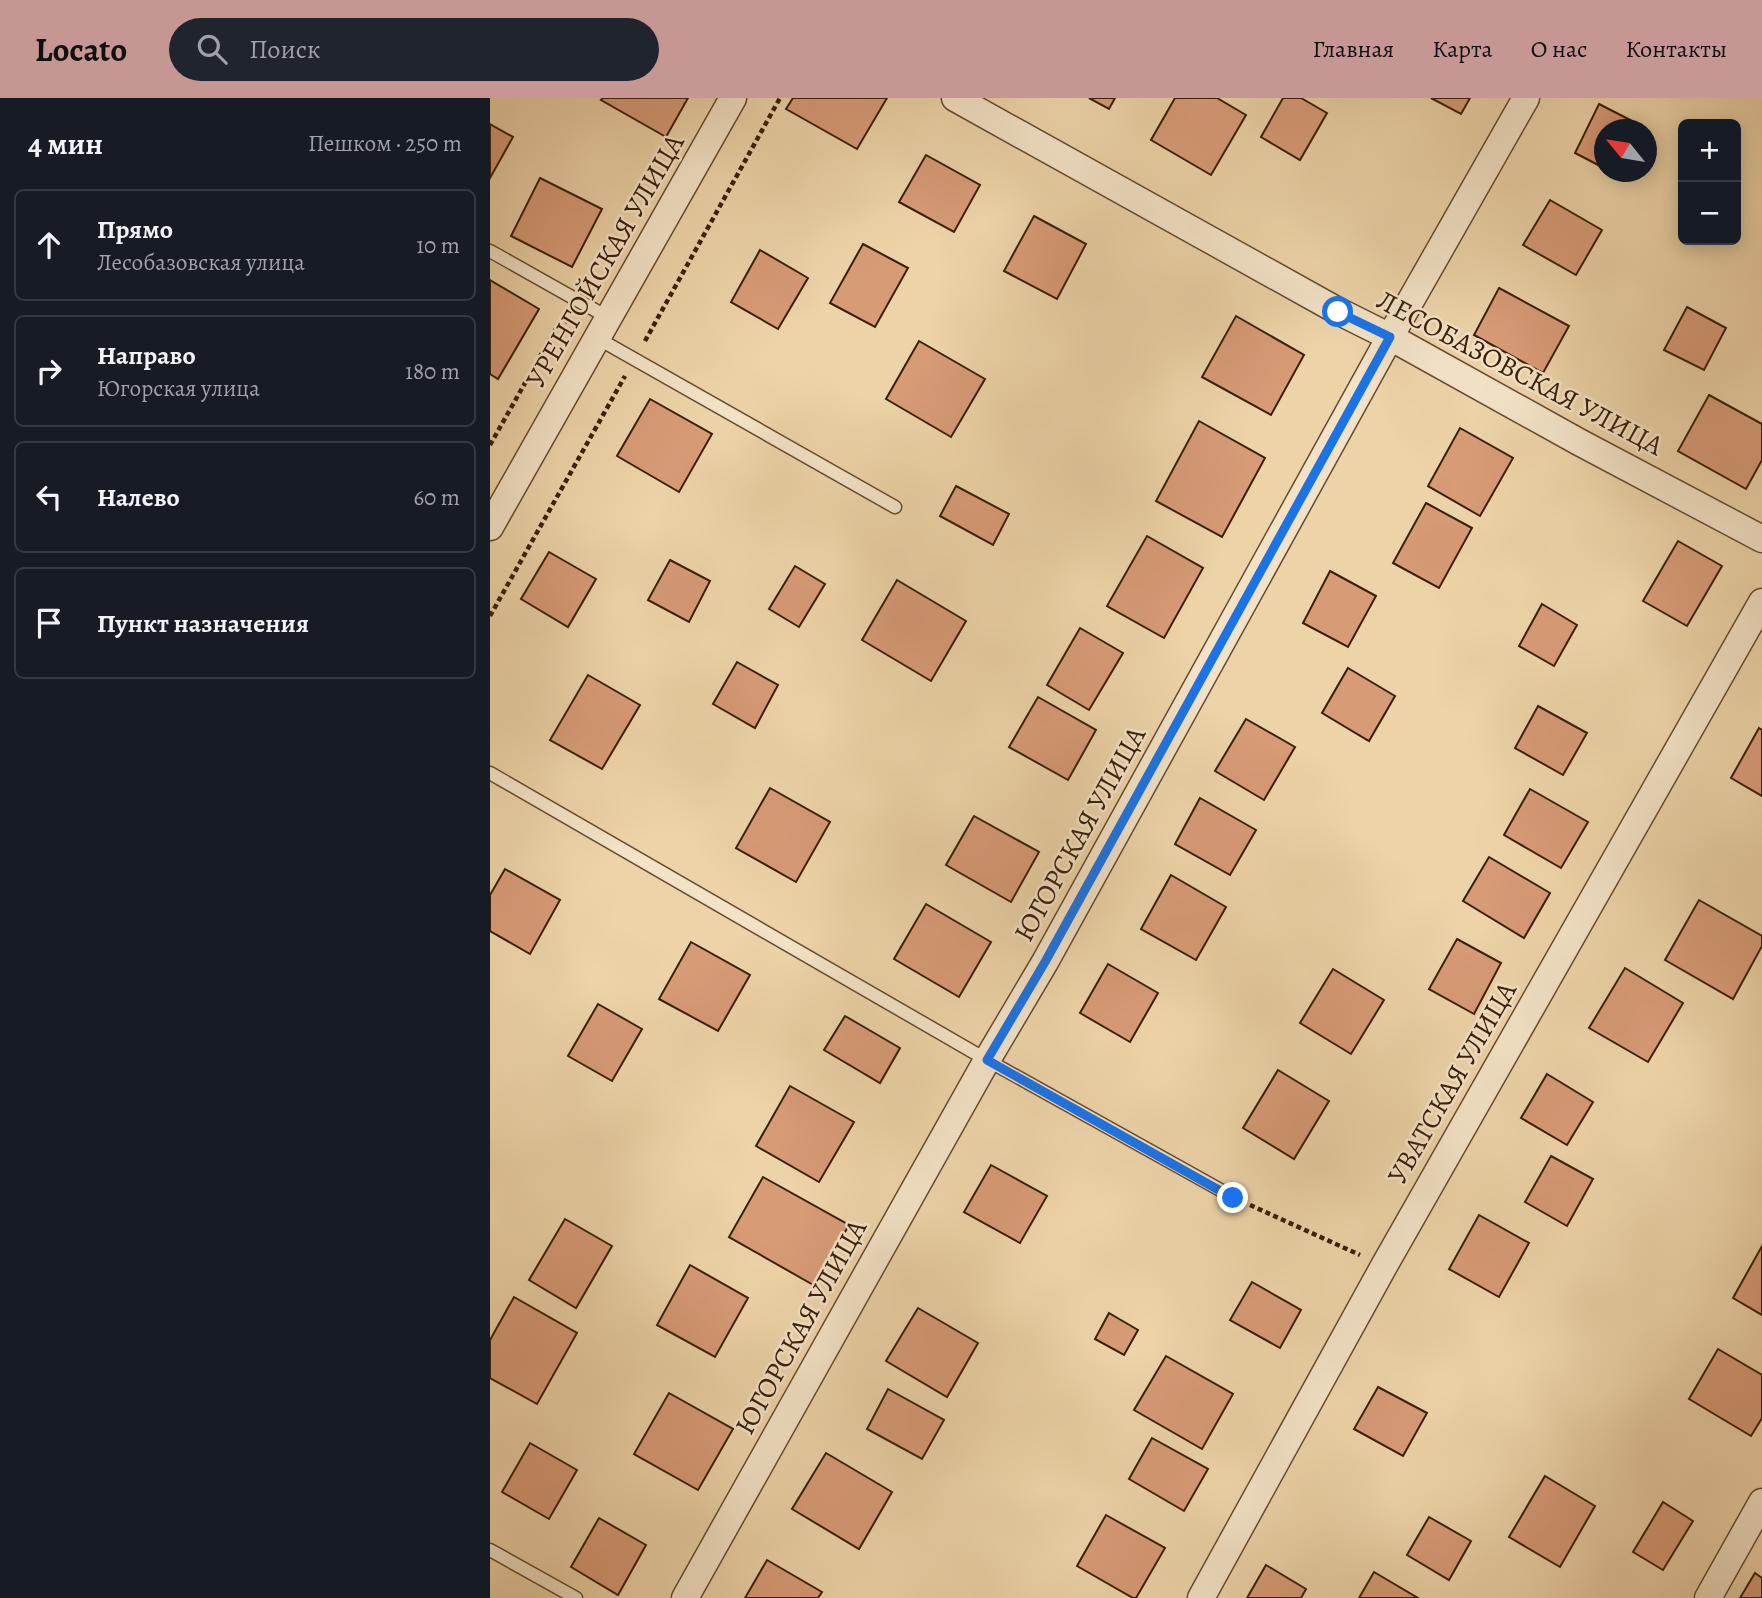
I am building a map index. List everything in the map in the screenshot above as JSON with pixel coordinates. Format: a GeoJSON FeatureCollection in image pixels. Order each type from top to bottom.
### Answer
{"type":"FeatureCollection","features":[{"type":"Feature","properties":{"kind":"street","name":"УРЕНГОЙСКАЯ УЛИЦА"},"geometry":{"type":"LineString","coordinates":[[490,527],[733,98]]}},
{"type":"Feature","properties":{"kind":"street","name":"ЛЕСОБАЗОВСКАЯ УЛИЦА"},"geometry":{"type":"LineString","coordinates":[[955,98],[1338,312],[1390,337],[1762,539]]}},
{"type":"Feature","properties":{"kind":"street","name":"ЮГОРСКАЯ УЛИЦА"},"geometry":{"type":"LineString","coordinates":[[685,1598],[987,1060],[1045,962],[1390,337],[1526,98]]}},
{"type":"Feature","properties":{"kind":"street","name":"УВАТСКАЯ УЛИЦА"},"geometry":{"type":"LineString","coordinates":[[1202,1598],[1384,1266],[1762,602]]}},
{"type":"Feature","properties":{"kind":"street"},"geometry":{"type":"LineString","coordinates":[[1708,1598],[1762,1502]]}},
{"type":"Feature","properties":{"kind":"lane"},"geometry":{"type":"LineString","coordinates":[[490,251],[586,305],[603,328],[895,508]]}},
{"type":"Feature","properties":{"kind":"lane"},"geometry":{"type":"LineString","coordinates":[[490,773],[987,1060],[1233,1198]]}},
{"type":"Feature","properties":{"kind":"lane"},"geometry":{"type":"LineString","coordinates":[[490,1550],[576,1598]]}},
{"type":"Feature","properties":{"kind":"path"},"geometry":{"type":"LineString","coordinates":[[490,445],[555,330],[586,305]]}},
{"type":"Feature","properties":{"kind":"path"},"geometry":{"type":"LineString","coordinates":[[1233,1198],[1384,1266]]}},
{"type":"Feature","properties":{"kind":"building"},"geometry":{"type":"Polygon","coordinates":[[[688,98],[666,137],[601,100],[688,98]]]}},
{"type":"Feature","properties":{"kind":"building"},"geometry":{"type":"Polygon","coordinates":[[[793,98],[887,98],[857,149],[786,109],[793,98]]]}},
{"type":"Feature","properties":{"kind":"building"},"geometry":{"type":"Polygon","coordinates":[[[1089,98],[1115,98],[1109,109],[1089,98]]]}},
{"type":"Feature","properties":{"kind":"building"},"geometry":{"type":"Polygon","coordinates":[[[1175,98],[1217,98],[1246,115],[1211,175],[1151,140],[1175,98]]]}},
{"type":"Feature","properties":{"kind":"building"},"geometry":{"type":"Polygon","coordinates":[[[1283,98],[1301,98],[1327,113],[1300,160],[1261,137],[1283,98]]]}},
{"type":"Feature","properties":{"kind":"building"},"geometry":{"type":"Polygon","coordinates":[[[1431,98],[1470,98],[1461,114],[1431,98]]]}},
{"type":"Feature","properties":{"kind":"building"},"geometry":{"type":"Polygon","coordinates":[[[1599,104],[1628,119],[1594,119],[1594,163],[1575,153],[1599,104]]]}},
{"type":"Feature","properties":{"kind":"building"},"geometry":{"type":"Polygon","coordinates":[[[490,124],[513,137],[490,178],[490,124]]]}},
{"type":"Feature","properties":{"kind":"building"},"geometry":{"type":"Polygon","coordinates":[[[926,155],[980,185],[954,232],[899,202],[926,155]]]}},
{"type":"Feature","properties":{"kind":"building"},"geometry":{"type":"Polygon","coordinates":[[[540,178],[602,209],[572,267],[511,236],[540,178]]]}},
{"type":"Feature","properties":{"kind":"building"},"geometry":{"type":"Polygon","coordinates":[[[1550,200],[1602,230],[1576,275],[1523,245],[1550,200]]]}},
{"type":"Feature","properties":{"kind":"building"},"geometry":{"type":"Polygon","coordinates":[[[1034,216],[1086,244],[1057,299],[1004,271],[1034,216]]]}},
{"type":"Feature","properties":{"kind":"building"},"geometry":{"type":"Polygon","coordinates":[[[863,244],[908,268],[875,327],[830,303],[863,244]]]}},
{"type":"Feature","properties":{"kind":"building"},"geometry":{"type":"Polygon","coordinates":[[[760,250],[808,278],[778,329],[731,302],[760,250]]]}},
{"type":"Feature","properties":{"kind":"building"},"geometry":{"type":"Polygon","coordinates":[[[490,280],[539,309],[498,379],[490,374],[490,280]]]}},
{"type":"Feature","properties":{"kind":"building"},"geometry":{"type":"Polygon","coordinates":[[[1499,288],[1569,326],[1543,373],[1474,335],[1499,288]]]}},
{"type":"Feature","properties":{"kind":"building"},"geometry":{"type":"Polygon","coordinates":[[[1687,307],[1726,328],[1704,370],[1664,350],[1687,307]]]}},
{"type":"Feature","properties":{"kind":"building"},"geometry":{"type":"Polygon","coordinates":[[[1236,316],[1304,355],[1271,415],[1202,377],[1236,316]]]}},
{"type":"Feature","properties":{"kind":"building"},"geometry":{"type":"Polygon","coordinates":[[[919,341],[985,379],[951,437],[886,399],[919,341]]]}},
{"type":"Feature","properties":{"kind":"building"},"geometry":{"type":"Polygon","coordinates":[[[1709,395],[1762,424],[1762,460],[1746,489],[1678,451],[1709,395]]]}},
{"type":"Feature","properties":{"kind":"building"},"geometry":{"type":"Polygon","coordinates":[[[650,399],[712,434],[679,492],[617,456],[650,399]]]}},
{"type":"Feature","properties":{"kind":"building"},"geometry":{"type":"Polygon","coordinates":[[[1199,421],[1265,458],[1222,537],[1156,501],[1199,421]]]}},
{"type":"Feature","properties":{"kind":"building"},"geometry":{"type":"Polygon","coordinates":[[[1460,428],[1513,458],[1480,516],[1428,486],[1460,428]]]}},
{"type":"Feature","properties":{"kind":"building"},"geometry":{"type":"Polygon","coordinates":[[[956,486],[1009,514],[993,545],[940,516],[956,486]]]}},
{"type":"Feature","properties":{"kind":"building"},"geometry":{"type":"Polygon","coordinates":[[[1426,503],[1472,528],[1439,588],[1393,563],[1426,503]]]}},
{"type":"Feature","properties":{"kind":"building"},"geometry":{"type":"Polygon","coordinates":[[[1147,536],[1203,568],[1164,638],[1107,606],[1147,536]]]}},
{"type":"Feature","properties":{"kind":"building"},"geometry":{"type":"Polygon","coordinates":[[[1678,541],[1722,566],[1687,626],[1643,601],[1678,541]]]}},
{"type":"Feature","properties":{"kind":"building"},"geometry":{"type":"Polygon","coordinates":[[[549,552],[596,579],[568,627],[521,599],[549,552]]]}},
{"type":"Feature","properties":{"kind":"building"},"geometry":{"type":"Polygon","coordinates":[[[670,560],[710,581],[689,622],[648,600],[670,560]]]}},
{"type":"Feature","properties":{"kind":"building"},"geometry":{"type":"Polygon","coordinates":[[[795,566],[825,584],[799,627],[769,609],[795,566]]]}},
{"type":"Feature","properties":{"kind":"building"},"geometry":{"type":"Polygon","coordinates":[[[1330,571],[1376,596],[1348,647],[1303,623],[1330,571]]]}},
{"type":"Feature","properties":{"kind":"building"},"geometry":{"type":"Polygon","coordinates":[[[897,580],[966,621],[931,681],[862,640],[897,580]]]}},
{"type":"Feature","properties":{"kind":"building"},"geometry":{"type":"Polygon","coordinates":[[[1542,604],[1577,625],[1554,666],[1519,646],[1542,604]]]}},
{"type":"Feature","properties":{"kind":"building"},"geometry":{"type":"Polygon","coordinates":[[[1080,628],[1123,653],[1089,710],[1047,685],[1080,628]]]}},
{"type":"Feature","properties":{"kind":"building"},"geometry":{"type":"Polygon","coordinates":[[[737,662],[778,685],[755,728],[713,704],[737,662]]]}},
{"type":"Feature","properties":{"kind":"building"},"geometry":{"type":"Polygon","coordinates":[[[1348,668],[1395,696],[1369,741],[1322,713],[1348,668]]]}},
{"type":"Feature","properties":{"kind":"building"},"geometry":{"type":"Polygon","coordinates":[[[588,675],[640,705],[602,769],[550,740],[588,675]]]}},
{"type":"Feature","properties":{"kind":"building"},"geometry":{"type":"Polygon","coordinates":[[[1038,697],[1096,730],[1068,780],[1009,747],[1038,697]]]}},
{"type":"Feature","properties":{"kind":"building"},"geometry":{"type":"Polygon","coordinates":[[[1538,706],[1587,733],[1563,775],[1515,748],[1538,706]]]}},
{"type":"Feature","properties":{"kind":"building"},"geometry":{"type":"Polygon","coordinates":[[[1246,719],[1295,747],[1264,800],[1215,771],[1246,719]]]}},
{"type":"Feature","properties":{"kind":"building"},"geometry":{"type":"Polygon","coordinates":[[[1759,728],[1762,730],[1762,796],[1731,778],[1759,728]]]}},
{"type":"Feature","properties":{"kind":"building"},"geometry":{"type":"Polygon","coordinates":[[[770,788],[830,822],[796,882],[736,848],[770,788]]]}},
{"type":"Feature","properties":{"kind":"building"},"geometry":{"type":"Polygon","coordinates":[[[1530,789],[1588,822],[1561,868],[1504,835],[1530,789]]]}},
{"type":"Feature","properties":{"kind":"building"},"geometry":{"type":"Polygon","coordinates":[[[1200,798],[1256,830],[1230,875],[1175,844],[1200,798]]]}},
{"type":"Feature","properties":{"kind":"building"},"geometry":{"type":"Polygon","coordinates":[[[974,816],[1039,852],[1011,902],[946,865],[974,816]]]}},
{"type":"Feature","properties":{"kind":"building"},"geometry":{"type":"Polygon","coordinates":[[[1489,857],[1550,893],[1524,938],[1463,901],[1489,857]]]}},
{"type":"Feature","properties":{"kind":"building"},"geometry":{"type":"Polygon","coordinates":[[[505,869],[560,900],[530,954],[490,931],[490,895],[505,869]]]}},
{"type":"Feature","properties":{"kind":"building"},"geometry":{"type":"Polygon","coordinates":[[[1171,875],[1226,907],[1196,960],[1141,929],[1171,875]]]}},
{"type":"Feature","properties":{"kind":"building"},"geometry":{"type":"Polygon","coordinates":[[[1699,900],[1762,936],[1762,946],[1733,999],[1665,960],[1699,900]]]}},
{"type":"Feature","properties":{"kind":"building"},"geometry":{"type":"Polygon","coordinates":[[[926,904],[991,942],[959,997],[894,959],[926,904]]]}},
{"type":"Feature","properties":{"kind":"building"},"geometry":{"type":"Polygon","coordinates":[[[1457,939],[1501,963],[1474,1014],[1429,989],[1457,939]]]}},
{"type":"Feature","properties":{"kind":"building"},"geometry":{"type":"Polygon","coordinates":[[[691,942],[750,975],[718,1031],[659,999],[691,942]]]}},
{"type":"Feature","properties":{"kind":"building"},"geometry":{"type":"Polygon","coordinates":[[[1108,964],[1158,993],[1130,1042],[1080,1013],[1108,964]]]}},
{"type":"Feature","properties":{"kind":"building"},"geometry":{"type":"Polygon","coordinates":[[[1625,968],[1683,1003],[1648,1062],[1589,1028],[1625,968]]]}},
{"type":"Feature","properties":{"kind":"building"},"geometry":{"type":"Polygon","coordinates":[[[1333,969],[1384,1000],[1351,1054],[1300,1023],[1333,969]]]}},
{"type":"Feature","properties":{"kind":"building"},"geometry":{"type":"Polygon","coordinates":[[[598,1004],[642,1029],[612,1081],[568,1056],[598,1004]]]}},
{"type":"Feature","properties":{"kind":"building"},"geometry":{"type":"Polygon","coordinates":[[[845,1016],[900,1048],[880,1083],[824,1050],[845,1016]]]}},
{"type":"Feature","properties":{"kind":"building"},"geometry":{"type":"Polygon","coordinates":[[[1278,1070],[1329,1101],[1294,1159],[1243,1128],[1278,1070]]]}},
{"type":"Feature","properties":{"kind":"building"},"geometry":{"type":"Polygon","coordinates":[[[1547,1074],[1593,1102],[1567,1145],[1521,1118],[1547,1074]]]}},
{"type":"Feature","properties":{"kind":"building"},"geometry":{"type":"Polygon","coordinates":[[[790,1086],[854,1122],[819,1182],[756,1146],[790,1086]]]}},
{"type":"Feature","properties":{"kind":"building"},"geometry":{"type":"Polygon","coordinates":[[[1551,1156],[1593,1179],[1567,1226],[1525,1202],[1551,1156]]]}},
{"type":"Feature","properties":{"kind":"building"},"geometry":{"type":"Polygon","coordinates":[[[991,1165],[1047,1196],[1020,1243],[964,1212],[991,1165]]]}},
{"type":"Feature","properties":{"kind":"building"},"geometry":{"type":"Polygon","coordinates":[[[763,1177],[849,1225],[815,1286],[729,1237],[763,1177]]]}},
{"type":"Feature","properties":{"kind":"building"},"geometry":{"type":"Polygon","coordinates":[[[1479,1215],[1529,1243],[1499,1297],[1449,1269],[1479,1215]]]}},
{"type":"Feature","properties":{"kind":"building"},"geometry":{"type":"Polygon","coordinates":[[[565,1219],[612,1246],[576,1308],[529,1280],[565,1219]]]}},
{"type":"Feature","properties":{"kind":"building"},"geometry":{"type":"Polygon","coordinates":[[[1762,1246],[1762,1315],[1733,1298],[1762,1246]]]}},
{"type":"Feature","properties":{"kind":"building"},"geometry":{"type":"Polygon","coordinates":[[[690,1265],[748,1298],[715,1357],[657,1325],[690,1265]]]}},
{"type":"Feature","properties":{"kind":"building"},"geometry":{"type":"Polygon","coordinates":[[[1252,1282],[1301,1310],[1280,1348],[1230,1320],[1252,1282]]]}},
{"type":"Feature","properties":{"kind":"building"},"geometry":{"type":"Polygon","coordinates":[[[514,1297],[577,1333],[537,1404],[490,1378],[490,1340],[514,1297]]]}},
{"type":"Feature","properties":{"kind":"building"},"geometry":{"type":"Polygon","coordinates":[[[918,1308],[978,1343],[947,1397],[886,1361],[918,1308]]]}},
{"type":"Feature","properties":{"kind":"building"},"geometry":{"type":"Polygon","coordinates":[[[1109,1313],[1138,1330],[1124,1355],[1095,1339],[1109,1313]]]}},
{"type":"Feature","properties":{"kind":"building"},"geometry":{"type":"Polygon","coordinates":[[[1718,1349],[1762,1375],[1762,1418],[1751,1436],[1689,1399],[1718,1349]]]}},
{"type":"Feature","properties":{"kind":"building"},"geometry":{"type":"Polygon","coordinates":[[[1166,1356],[1233,1394],[1202,1449],[1134,1410],[1166,1356]]]}},
{"type":"Feature","properties":{"kind":"building"},"geometry":{"type":"Polygon","coordinates":[[[1378,1387],[1427,1413],[1403,1456],[1354,1429],[1378,1387]]]}},
{"type":"Feature","properties":{"kind":"building"},"geometry":{"type":"Polygon","coordinates":[[[888,1389],[944,1420],[922,1459],[867,1429],[888,1389]]]}},
{"type":"Feature","properties":{"kind":"building"},"geometry":{"type":"Polygon","coordinates":[[[669,1393],[733,1429],[698,1490],[634,1454],[669,1393]]]}},
{"type":"Feature","properties":{"kind":"building"},"geometry":{"type":"Polygon","coordinates":[[[1152,1438],[1208,1469],[1184,1511],[1129,1479],[1152,1438]]]}},
{"type":"Feature","properties":{"kind":"building"},"geometry":{"type":"Polygon","coordinates":[[[530,1443],[577,1470],[549,1519],[502,1492],[530,1443]]]}},
{"type":"Feature","properties":{"kind":"building"},"geometry":{"type":"Polygon","coordinates":[[[826,1453],[892,1492],[859,1549],[792,1509],[826,1453]]]}},
{"type":"Feature","properties":{"kind":"building"},"geometry":{"type":"Polygon","coordinates":[[[1545,1476],[1595,1506],[1560,1567],[1509,1537],[1545,1476]]]}},
{"type":"Feature","properties":{"kind":"building"},"geometry":{"type":"Polygon","coordinates":[[[1663,1502],[1693,1521],[1663,1570],[1633,1552],[1663,1502]]]}},
{"type":"Feature","properties":{"kind":"building"},"geometry":{"type":"Polygon","coordinates":[[[1106,1515],[1165,1548],[1136,1598],[1077,1566],[1106,1515]]]}},
{"type":"Feature","properties":{"kind":"building"},"geometry":{"type":"Polygon","coordinates":[[[1429,1517],[1471,1541],[1449,1580],[1407,1555],[1429,1517]]]}},
{"type":"Feature","properties":{"kind":"building"},"geometry":{"type":"Polygon","coordinates":[[[599,1518],[646,1545],[618,1595],[571,1567],[599,1518]]]}},
{"type":"Feature","properties":{"kind":"building"},"geometry":{"type":"Polygon","coordinates":[[[767,1560],[822,1592],[818,1598],[745,1598],[767,1560]]]}},
{"type":"Feature","properties":{"kind":"building"},"geometry":{"type":"Polygon","coordinates":[[[1266,1565],[1306,1589],[1301,1598],[1247,1598],[1266,1565]]]}},
{"type":"Feature","properties":{"kind":"building"},"geometry":{"type":"Polygon","coordinates":[[[1374,1572],[1418,1598],[1359,1598],[1374,1572]]]}},
{"type":"Feature","properties":{"kind":"building"},"geometry":{"type":"Polygon","coordinates":[[[1755,1573],[1762,1578],[1762,1598],[1740,1598],[1755,1573]]]}},
{"type":"Feature","properties":{"kind":"route"},"geometry":{"type":"LineString","coordinates":[[1233,1198],[987,1060],[1045,962],[1390,337],[1338,312]]}}]}
